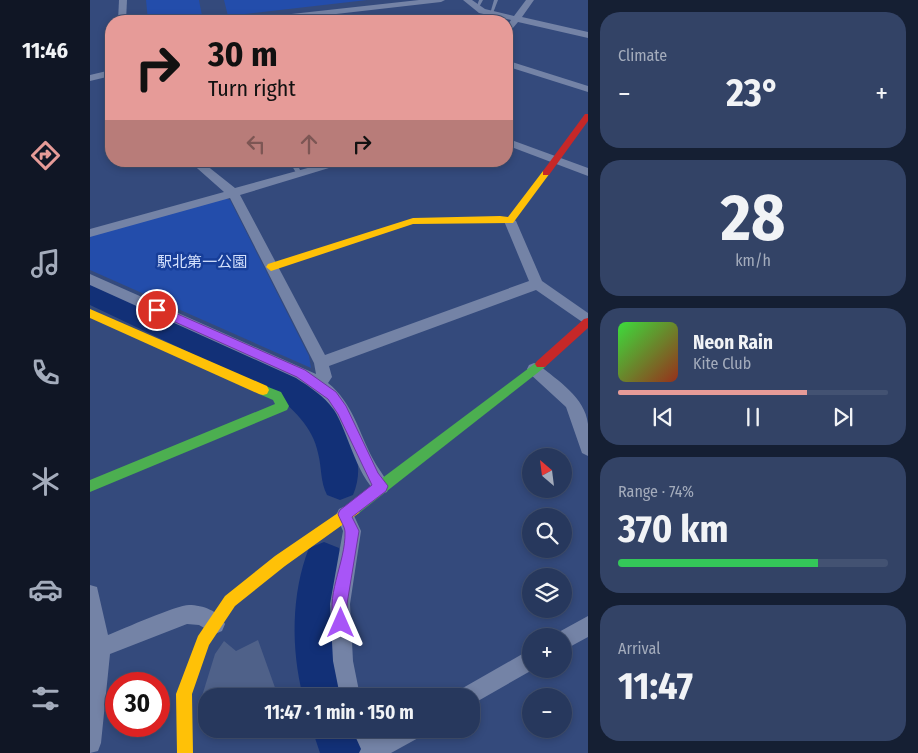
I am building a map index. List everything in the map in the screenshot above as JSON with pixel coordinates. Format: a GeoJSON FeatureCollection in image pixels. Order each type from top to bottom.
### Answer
{"type":"FeatureCollection","features":[{"type":"Feature","properties":{"kind":"street"},"geometry":{"type":"LineString","coordinates":[[122,0],[122,15]]}},
{"type":"Feature","properties":{"kind":"street"},"geometry":{"type":"LineString","coordinates":[[308,15],[441,0]]}},
{"type":"Feature","properties":{"kind":"street"},"geometry":{"type":"LineString","coordinates":[[467,0],[479,4],[491,13],[500,15]]}},
{"type":"Feature","properties":{"kind":"street"},"geometry":{"type":"LineString","coordinates":[[513,25],[530,0]]}},
{"type":"Feature","properties":{"kind":"street"},"geometry":{"type":"LineString","coordinates":[[513,18],[588,35]]}},
{"type":"Feature","properties":{"kind":"street"},"geometry":{"type":"LineString","coordinates":[[513,65],[588,89]]}},
{"type":"Feature","properties":{"kind":"street"},"geometry":{"type":"LineString","coordinates":[[90,78],[105,74]]}},
{"type":"Feature","properties":{"kind":"street"},"geometry":{"type":"LineString","coordinates":[[510,221],[588,116]]}},
{"type":"Feature","properties":{"kind":"street"},"geometry":{"type":"LineString","coordinates":[[513,144],[588,172]]}},
{"type":"Feature","properties":{"kind":"street"},"geometry":{"type":"LineString","coordinates":[[201,167],[233,193],[321,363],[324,377],[319,384]]}},
{"type":"Feature","properties":{"kind":"street"},"geometry":{"type":"LineString","coordinates":[[90,233],[327,167]]}},
{"type":"Feature","properties":{"kind":"street"},"geometry":{"type":"LineString","coordinates":[[271,267],[413,221],[500,219],[510,221]]}},
{"type":"Feature","properties":{"kind":"street"},"geometry":{"type":"LineString","coordinates":[[185,753],[184,694],[203,641],[230,602],[280,561],[382,486],[534,369],[573,338],[588,321],[537,284],[510,221]]}},
{"type":"Feature","properties":{"kind":"street"},"geometry":{"type":"LineString","coordinates":[[90,279],[301,373],[319,384],[332,396],[342,410],[373,477],[382,486]]}},
{"type":"Feature","properties":{"kind":"street"},"geometry":{"type":"LineString","coordinates":[[321,363],[537,284]]}},
{"type":"Feature","properties":{"kind":"street"},"geometry":{"type":"LineString","coordinates":[[90,313],[277,396],[283,406],[90,486]]}},
{"type":"Feature","properties":{"kind":"street"},"geometry":{"type":"LineString","coordinates":[[534,369],[571,402],[584,422],[588,448]]}},
{"type":"Feature","properties":{"kind":"street"},"geometry":{"type":"LineString","coordinates":[[344,514],[352,531],[340,604],[343,661],[348,688]]}},
{"type":"Feature","properties":{"kind":"street"},"geometry":{"type":"LineString","coordinates":[[90,594],[100,648],[90,743]]}},
{"type":"Feature","properties":{"kind":"street"},"geometry":{"type":"LineString","coordinates":[[100,648],[188,614],[202,616],[215,624]]}},
{"type":"Feature","properties":{"kind":"street"},"geometry":{"type":"LineString","coordinates":[[572,635],[588,626]]}},
{"type":"Feature","properties":{"kind":"street"},"geometry":{"type":"LineString","coordinates":[[480,689],[522,664]]}},
{"type":"Feature","properties":{"kind":"street"},"geometry":{"type":"LineString","coordinates":[[367,738],[372,752],[396,738]]}},
{"type":"Feature","properties":{"kind":"lane"},"geometry":{"type":"LineString","coordinates":[[491,13],[496,0]]}},
{"type":"Feature","properties":{"kind":"lane"},"geometry":{"type":"LineString","coordinates":[[295,167],[300,175]]}},
{"type":"Feature","properties":{"kind":"green space"},"geometry":{"type":"Polygon","coordinates":[[[146,0],[199,0],[202,15],[147,15],[146,0]]]}},
{"type":"Feature","properties":{"kind":"green space"},"geometry":{"type":"Polygon","coordinates":[[[224,0],[367,0],[237,15],[228,15],[224,0]]]}},
{"type":"Feature","properties":{"kind":"green space","name":"駅北第一公園"},"geometry":{"type":"Polygon","coordinates":[[[224,198],[230,200],[309,356],[311,368],[90,270],[90,236],[224,198]]]}},
{"type":"Feature","properties":{"kind":"building"},"geometry":{"type":"Polygon","coordinates":[[[258,640],[275,688],[204,688],[215,654],[224,641],[236,651],[258,640]]]}},
{"type":"Feature","properties":{"kind":"waterway"},"geometry":{"type":"LineString","coordinates":[[90,292],[284,382],[309,403],[323,421],[333,440],[337,454],[340,482]]}},
{"type":"Feature","properties":{"kind":"waterway"},"geometry":{"type":"LineString","coordinates":[[324,563],[319,596],[317,630],[317,647],[324,688]]}},
{"type":"Feature","properties":{"kind":"waterway"},"geometry":{"type":"LineString","coordinates":[[339,738],[345,753]]}},
{"type":"Feature","properties":{"kind":"traffic: fast"},"geometry":{"type":"LineString","coordinates":[[354,508],[541,364]]}},
{"type":"Feature","properties":{"kind":"traffic: fast"},"geometry":{"type":"LineString","coordinates":[[90,486],[283,406],[277,396],[263,390]]}},
{"type":"Feature","properties":{"kind":"traffic: slow"},"geometry":{"type":"LineString","coordinates":[[271,267],[413,221],[500,219],[510,221],[546,173]]}},
{"type":"Feature","properties":{"kind":"traffic: slow"},"geometry":{"type":"LineString","coordinates":[[90,313],[263,390]]}},
{"type":"Feature","properties":{"kind":"traffic: slow"},"geometry":{"type":"LineString","coordinates":[[185,753],[184,694],[203,641],[230,601],[280,561],[354,508]]}},
{"type":"Feature","properties":{"kind":"traffic: jam"},"geometry":{"type":"LineString","coordinates":[[546,173],[588,116]]}},
{"type":"Feature","properties":{"kind":"traffic: jam"},"geometry":{"type":"LineString","coordinates":[[541,364],[588,322]]}},
{"type":"Feature","properties":{"kind":"route"},"geometry":{"type":"LineString","coordinates":[[157,310],[301,373],[319,384],[332,396],[342,410],[373,477],[382,486],[344,514],[352,531],[340,604],[341,623]]}}]}
